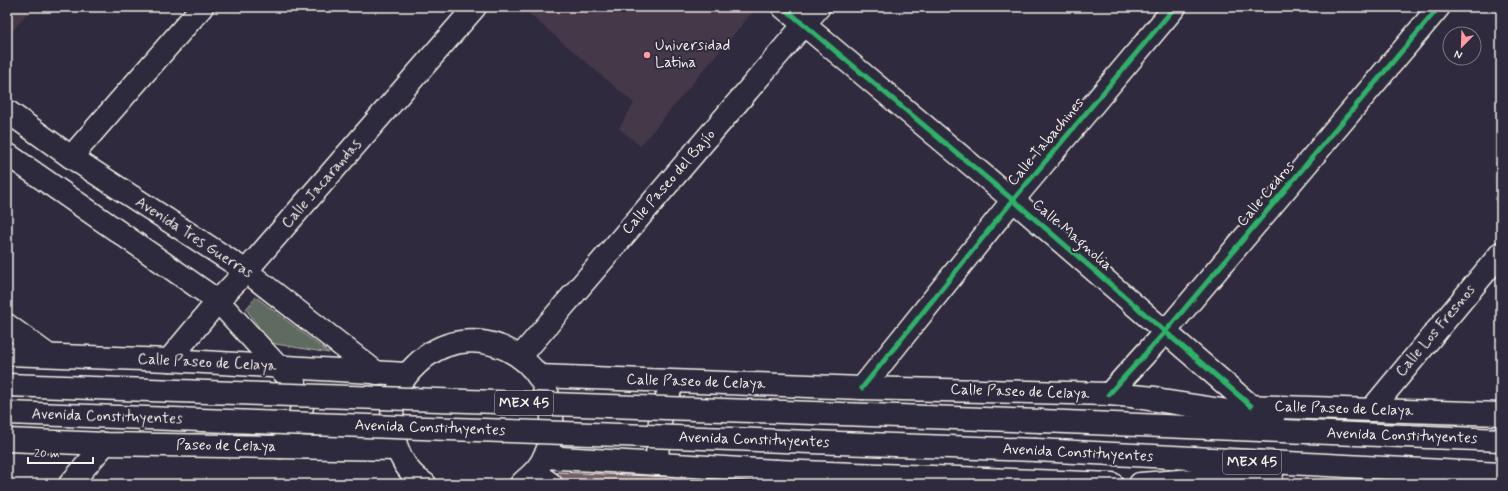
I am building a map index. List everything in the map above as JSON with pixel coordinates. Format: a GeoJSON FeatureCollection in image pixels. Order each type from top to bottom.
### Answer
{"type":"FeatureCollection","features":[{"type":"Feature","properties":{"kind":"main road"},"geometry":{"type":"LineString","coordinates":[[71,157],[202,7]]}},
{"type":"Feature","properties":{"kind":"main road","name":"Calle Jacarandas"},"geometry":{"type":"LineString","coordinates":[[169,360],[218,301],[246,271],[475,7]]}},
{"type":"Feature","properties":{"kind":"main road","name":"Calle Magnolia"},"geometry":{"type":"LineString","coordinates":[[783,7],[1012,200],[1251,406]]}},
{"type":"Feature","properties":{"kind":"main road","name":"Calle Paseo del Bajío"},"geometry":{"type":"LineString","coordinates":[[520,356],[819,7]]}},
{"type":"Feature","properties":{"kind":"main road","name":"Calle Tabachines"},"geometry":{"type":"LineString","coordinates":[[862,388],[1012,200],[1175,7]]}},
{"type":"Feature","properties":{"kind":"main road","name":"Calle Cedros"},"geometry":{"type":"LineString","coordinates":[[1108,394],[1165,332],[1438,7]]}},
{"type":"Feature","properties":{"kind":"main road","name":"Avenida Tres Guerras"},"geometry":{"type":"LineString","coordinates":[[7,111],[71,157],[246,271],[376,373]]}},
{"type":"Feature","properties":{"kind":"main road"},"geometry":{"type":"LineString","coordinates":[[7,154],[218,301],[279,368],[293,381],[303,402],[299,420],[293,431],[280,447]]}},
{"type":"Feature","properties":{"kind":"main road","name":"Calle Los Fresnos"},"geometry":{"type":"LineString","coordinates":[[1371,410],[1501,253]]}},
{"type":"Feature","properties":{"kind":"main road"},"geometry":{"type":"LineString","coordinates":[[7,325],[48,355]]}},
{"type":"Feature","properties":{"kind":"main road"},"geometry":{"type":"LineString","coordinates":[[420,483],[406,466],[397,449],[392,430],[392,411],[397,392],[406,374],[424,356],[447,345],[472,341],[497,344],[520,356],[539,376],[548,395],[552,416],[551,437],[538,474],[657,464],[771,477],[1112,484]]}},
{"type":"Feature","properties":{"kind":"main road","name":"Calle Paseo de Celaya"},"geometry":{"type":"LineString","coordinates":[[7,354],[169,360],[279,368],[406,374]]}},
{"type":"Feature","properties":{"kind":"main road","name":"Calle Paseo de Celaya"},"geometry":{"type":"LineString","coordinates":[[539,376],[862,388],[1108,394],[1251,406],[1501,414]]}},
{"type":"Feature","properties":{"kind":"main road"},"geometry":{"type":"LineString","coordinates":[[657,464],[660,422],[666,400],[676,381]]}},
{"type":"Feature","properties":{"kind":"main road","name":"Avenida Constituyentes"},"geometry":{"type":"LineString","coordinates":[[7,385],[1041,421],[1501,440]]}},
{"type":"Feature","properties":{"kind":"main road"},"geometry":{"type":"LineString","coordinates":[[1136,397],[1375,435]]}},
{"type":"Feature","properties":{"kind":"main road","name":"Avenida Constituyentes"},"geometry":{"type":"LineString","coordinates":[[7,413],[1036,450],[1501,474]]}},
{"type":"Feature","properties":{"kind":"main road","name":"Paseo de Celaya"},"geometry":{"type":"LineString","coordinates":[[7,440],[105,444],[397,449]]}},
{"type":"Feature","properties":{"kind":"main road"},"geometry":{"type":"LineString","coordinates":[[70,484],[105,444]]}},
{"type":"Feature","properties":{"kind":"main road"},"geometry":{"type":"LineString","coordinates":[[1140,484],[1366,468]]}},
{"type":"Feature","properties":{"kind":"shaded area"},"geometry":{"type":"Polygon","coordinates":[[[7,7],[32,7],[7,38],[7,7]]]}},
{"type":"Feature","properties":{"kind":"shaded area","name":"Universidad Latina"},"geometry":{"type":"Polygon","coordinates":[[[521,7],[757,7],[640,146],[619,128],[634,103],[521,7]]]}},
{"type":"Feature","properties":{"kind":"shaded area"},"geometry":{"type":"Polygon","coordinates":[[[256,297],[329,353],[270,343],[246,309],[256,297]]]}},
{"type":"Feature","properties":{"kind":"building"},"geometry":{"type":"Polygon","coordinates":[[[558,472],[742,480],[739,484],[563,484],[554,478],[558,472]]]}},
{"type":"Feature","properties":{"kind":"cycle path"},"geometry":{"type":"LineString","coordinates":[[783,7],[1013,200],[1251,406]]}},
{"type":"Feature","properties":{"kind":"cycle path"},"geometry":{"type":"LineString","coordinates":[[862,388],[1013,200],[1175,7]]}},
{"type":"Feature","properties":{"kind":"cycle path"},"geometry":{"type":"LineString","coordinates":[[1109,394],[1165,332],[1439,7]]}},
{"type":"Feature","properties":{"kind":"place","name":"Universidad Latina"},"geometry":{"type":"Point","coordinates":[647,55]}}]}
